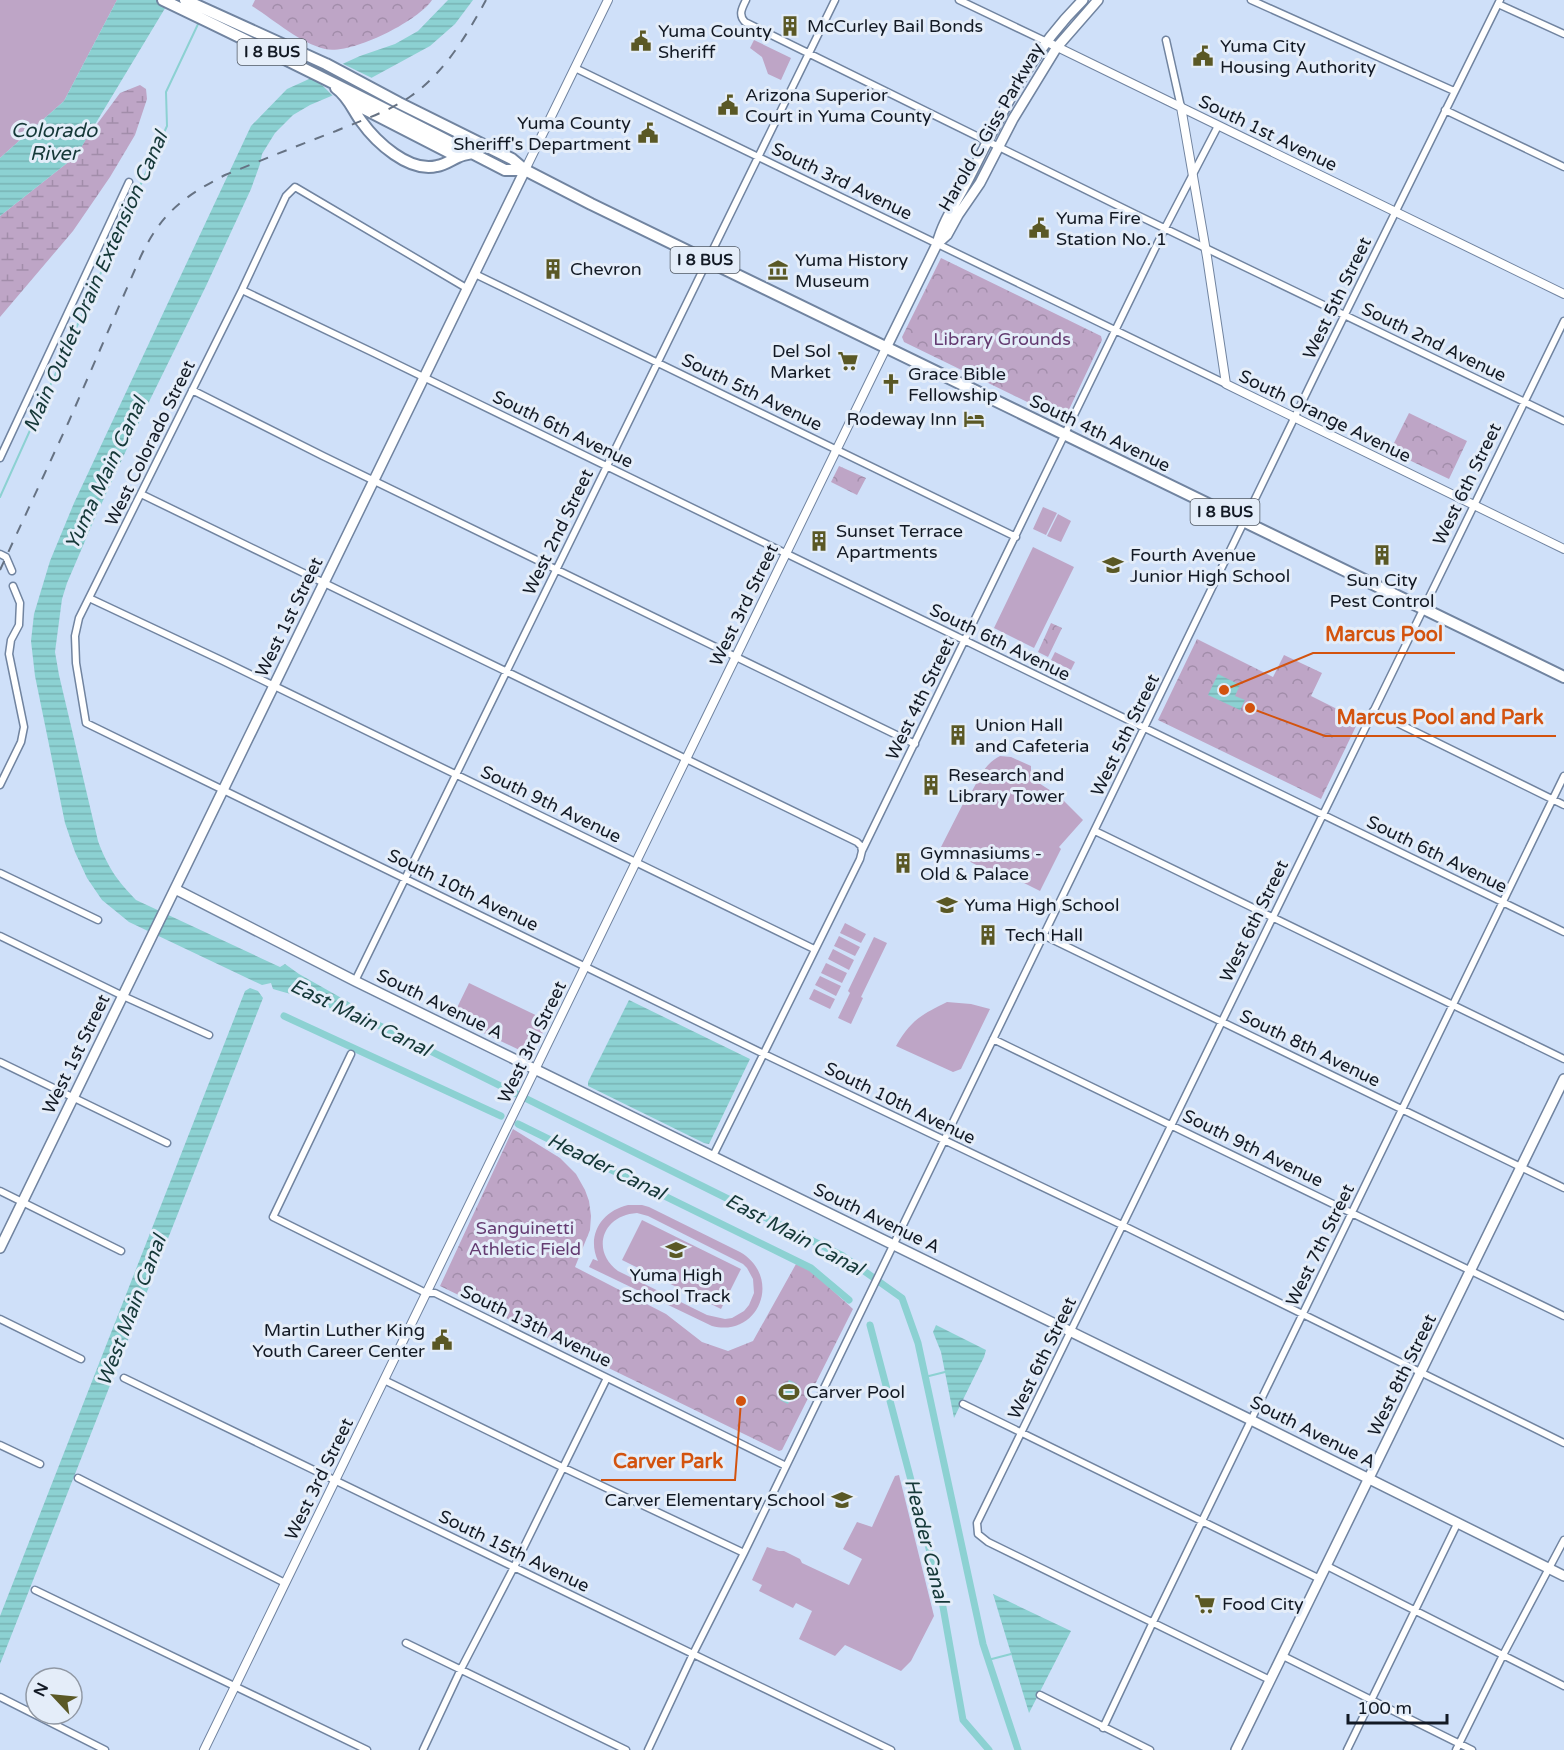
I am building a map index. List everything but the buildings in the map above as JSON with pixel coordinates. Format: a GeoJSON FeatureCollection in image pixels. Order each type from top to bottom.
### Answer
{"type":"FeatureCollection","features":[{"type":"Feature","properties":{"kind":"main road","name":"I 8 BUS"},"geometry":{"type":"LineString","coordinates":[[163,0],[326,64],[512,159],[525,170]]}},
{"type":"Feature","properties":{"kind":"main road","name":"I 8 BUS"},"geometry":{"type":"LineString","coordinates":[[185,0],[343,90],[505,170],[525,170]]}},
{"type":"Feature","properties":{"kind":"main road","name":"Harold C Giss Parkway"},"geometry":{"type":"LineString","coordinates":[[886,348],[937,244],[941,228],[969,179],[1017,84],[1065,18],[1083,0]]}},
{"type":"Feature","properties":{"kind":"main road","name":"Harold C Giss Parkway"},"geometry":{"type":"LineString","coordinates":[[937,244],[947,235],[981,183],[998,146],[1031,87],[1057,47],[1098,0]]}},
{"type":"Feature","properties":{"kind":"main road"},"geometry":{"type":"LineString","coordinates":[[343,90],[361,121],[379,143],[418,166],[438,166],[472,153]]}},
{"type":"Feature","properties":{"kind":"main road"},"geometry":{"type":"LineString","coordinates":[[349,101],[458,157]]}},
{"type":"Feature","properties":{"kind":"main road","name":"South 4th Avenue"},"geometry":{"type":"LineString","coordinates":[[525,170],[707,261],[1564,677]]}},
{"type":"Feature","properties":{"kind":"main road","name":"West 1st Street"},"geometry":{"type":"LineString","coordinates":[[0,1248],[525,170]]}},
{"type":"Feature","properties":{"kind":"main road","name":"South Avenue A"},"geometry":{"type":"LineString","coordinates":[[175,889],[355,981],[1564,1576]]}},
{"type":"Feature","properties":{"kind":"main road","name":"West 8th Street"},"geometry":{"type":"LineString","coordinates":[[1238,1750],[1270,1680],[1564,1079]]}},
{"type":"Feature","properties":{"kind":"street","name":"West 1st Street"},"geometry":{"type":"LineString","coordinates":[[525,170],[608,0]]}},
{"type":"Feature","properties":{"kind":"street","name":"South 2nd Avenue"},"geometry":{"type":"LineString","coordinates":[[746,0],[741,12],[745,22],[1564,421]]}},
{"type":"Feature","properties":{"kind":"street","name":"West 2nd Street"},"geometry":{"type":"LineString","coordinates":[[355,981],[835,0]]}},
{"type":"Feature","properties":{"kind":"street","name":"South 1st Avenue"},"geometry":{"type":"LineString","coordinates":[[960,0],[1564,294]]}},
{"type":"Feature","properties":{"kind":"street"},"geometry":{"type":"LineString","coordinates":[[1251,0],[1454,91]]}},
{"type":"Feature","properties":{"kind":"street"},"geometry":{"type":"LineString","coordinates":[[1499,2],[1564,34]]}},
{"type":"Feature","properties":{"kind":"street","name":"West 5th Street"},"geometry":{"type":"LineString","coordinates":[[648,1750],[1043,934],[1499,2]]}},
{"type":"Feature","properties":{"kind":"street","name":"South Orange Avenue"},"geometry":{"type":"LineString","coordinates":[[1166,40],[1181,107],[1226,384],[1564,549]]}},
{"type":"Feature","properties":{"kind":"street","name":"South 3rd Avenue"},"geometry":{"type":"LineString","coordinates":[[575,68],[1226,384]]}},
{"type":"Feature","properties":{"kind":"street"},"geometry":{"type":"LineString","coordinates":[[1445,110],[1564,167]]}},
{"type":"Feature","properties":{"kind":"street","name":"West 4th Street"},"geometry":{"type":"LineString","coordinates":[[713,1156],[860,859],[1165,228],[1218,126]]}},
{"type":"Feature","properties":{"kind":"street"},"geometry":{"type":"LineString","coordinates":[[0,458],[129,182]]}},
{"type":"Feature","properties":{"kind":"street","name":"West Colorado Street"},"geometry":{"type":"LineString","coordinates":[[86,723],[76,663],[75,636],[79,618],[242,290],[286,196],[295,187],[468,289]]}},
{"type":"Feature","properties":{"kind":"street","name":"South 5th Avenue"},"geometry":{"type":"LineString","coordinates":[[475,274],[1016,537]]}},
{"type":"Feature","properties":{"kind":"street","name":"South 6th Avenue"},"geometry":{"type":"LineString","coordinates":[[242,290],[1564,932]]}},
{"type":"Feature","properties":{"kind":"street","name":"West 6th Street"},"geometry":{"type":"LineString","coordinates":[[1152,1624],[988,1542],[978,1534],[977,1524],[1564,321]]}},
{"type":"Feature","properties":{"kind":"street","name":"West 3rd Street"},"geometry":{"type":"LineString","coordinates":[[204,1750],[886,348]]}},
{"type":"Feature","properties":{"kind":"street"},"geometry":{"type":"LineString","coordinates":[[192,390],[915,744]]}},
{"type":"Feature","properties":{"kind":"street"},"geometry":{"type":"LineString","coordinates":[[141,494],[856,842],[861,846],[862,851]]}},
{"type":"Feature","properties":{"kind":"street"},"geometry":{"type":"LineString","coordinates":[[0,554],[6,557],[12,571]]}},
{"type":"Feature","properties":{"kind":"street"},"geometry":{"type":"LineString","coordinates":[[0,785],[21,742],[24,727],[9,654],[11,640],[19,625],[20,603],[13,586]]}},
{"type":"Feature","properties":{"kind":"street","name":"South 9th Avenue"},"geometry":{"type":"LineString","coordinates":[[89,598],[456,774],[814,950]]}},
{"type":"Feature","properties":{"kind":"street"},"geometry":{"type":"LineString","coordinates":[[1374,711],[1564,805]]}},
{"type":"Feature","properties":{"kind":"street","name":"South 10th Avenue"},"geometry":{"type":"LineString","coordinates":[[86,723],[764,1054],[1124,1226],[1564,1443]]}},
{"type":"Feature","properties":{"kind":"street","name":"West 7th Street"},"geometry":{"type":"LineString","coordinates":[[1103,1728],[1564,776]]}},
{"type":"Feature","properties":{"kind":"street"},"geometry":{"type":"LineString","coordinates":[[1095,831],[1564,1059]]}},
{"type":"Feature","properties":{"kind":"street"},"geometry":{"type":"LineString","coordinates":[[0,873],[98,920]]}},
{"type":"Feature","properties":{"kind":"street","name":"South 8th Avenue"},"geometry":{"type":"LineString","coordinates":[[1043,934],[1564,1188]]}},
{"type":"Feature","properties":{"kind":"street"},"geometry":{"type":"LineString","coordinates":[[0,936],[209,1035]]}},
{"type":"Feature","properties":{"kind":"street","name":"South 9th Avenue"},"geometry":{"type":"LineString","coordinates":[[993,1039],[1564,1316]]}},
{"type":"Feature","properties":{"kind":"street","name":"South 13th Avenue"},"geometry":{"type":"LineString","coordinates":[[351,1054],[273,1217],[426,1293],[435,1293],[786,1466]]}},
{"type":"Feature","properties":{"kind":"street"},"geometry":{"type":"LineString","coordinates":[[0,1062],[166,1143]]}},
{"type":"Feature","properties":{"kind":"street"},"geometry":{"type":"LineString","coordinates":[[0,1191],[121,1251]]}},
{"type":"Feature","properties":{"kind":"street"},"geometry":{"type":"LineString","coordinates":[[0,1319],[81,1359]]}},
{"type":"Feature","properties":{"kind":"street","name":"South 15th Avenue"},"geometry":{"type":"LineString","coordinates":[[124,1378],[891,1750]]}},
{"type":"Feature","properties":{"kind":"street"},"geometry":{"type":"LineString","coordinates":[[423,1750],[461,1669],[564,1468],[607,1378]]}},
{"type":"Feature","properties":{"kind":"street"},"geometry":{"type":"LineString","coordinates":[[384,1380],[744,1553]]}},
{"type":"Feature","properties":{"kind":"street"},"geometry":{"type":"LineString","coordinates":[[963,1404],[1320,1579]]}},
{"type":"Feature","properties":{"kind":"street"},"geometry":{"type":"LineString","coordinates":[[0,1445],[40,1464]]}},
{"type":"Feature","properties":{"kind":"street"},"geometry":{"type":"LineString","coordinates":[[78,1478],[285,1584]]}},
{"type":"Feature","properties":{"kind":"street"},"geometry":{"type":"LineString","coordinates":[[1347,1750],[1458,1522]]}},
{"type":"Feature","properties":{"kind":"street"},"geometry":{"type":"LineString","coordinates":[[1458,1747],[1503,1655],[1564,1540]]}},
{"type":"Feature","properties":{"kind":"street"},"geometry":{"type":"LineString","coordinates":[[1327,1566],[1564,1686]]}},
{"type":"Feature","properties":{"kind":"street"},"geometry":{"type":"LineString","coordinates":[[35,1590],[367,1750]]}},
{"type":"Feature","properties":{"kind":"street"},"geometry":{"type":"LineString","coordinates":[[1152,1624],[1270,1680]]}},
{"type":"Feature","properties":{"kind":"street"},"geometry":{"type":"LineString","coordinates":[[406,1643],[626,1750]]}},
{"type":"Feature","properties":{"kind":"street"},"geometry":{"type":"LineString","coordinates":[[1283,1656],[1458,1747],[1472,1750]]}},
{"type":"Feature","properties":{"kind":"street"},"geometry":{"type":"LineString","coordinates":[[1040,1695],[1150,1750]]}},
{"type":"Feature","properties":{"kind":"street"},"geometry":{"type":"LineString","coordinates":[[0,1697],[105,1750]]}},
{"type":"Feature","properties":{"kind":"green space"},"geometry":{"type":"Polygon","coordinates":[[[0,0],[117,0],[64,101],[0,158],[0,0]]]}},
{"type":"Feature","properties":{"kind":"green space"},"geometry":{"type":"Polygon","coordinates":[[[255,0],[432,0],[413,18],[383,35],[336,50],[316,46],[297,36],[252,6],[255,0]]]}},
{"type":"Feature","properties":{"kind":"green space"},"geometry":{"type":"Polygon","coordinates":[[[754,40],[791,58],[781,80],[768,74],[762,57],[750,48],[754,40]]]}},
{"type":"Feature","properties":{"kind":"green space"},"geometry":{"type":"Polygon","coordinates":[[[140,85],[146,89],[147,99],[135,135],[110,177],[73,231],[0,317],[0,216],[76,156],[120,93],[140,85]]]}},
{"type":"Feature","properties":{"kind":"green space","name":"Library Grounds"},"geometry":{"type":"Polygon","coordinates":[[[941,258],[1101,336],[1102,340],[1065,418],[1062,419],[904,342],[902,337],[941,258]]]}},
{"type":"Feature","properties":{"kind":"green space"},"geometry":{"type":"Polygon","coordinates":[[[1409,413],[1467,441],[1449,479],[1390,451],[1409,413]]]}},
{"type":"Feature","properties":{"kind":"green space"},"geometry":{"type":"Polygon","coordinates":[[[839,466],[866,478],[857,495],[831,482],[839,466]]]}},
{"type":"Feature","properties":{"kind":"green space"},"geometry":{"type":"Polygon","coordinates":[[[1043,507],[1057,513],[1046,535],[1033,529],[1043,507]]]}},
{"type":"Feature","properties":{"kind":"green space"},"geometry":{"type":"Polygon","coordinates":[[[1058,514],[1071,521],[1061,542],[1047,536],[1058,514]]]}},
{"type":"Feature","properties":{"kind":"green space"},"geometry":{"type":"Polygon","coordinates":[[[1033,547],[1074,567],[1034,648],[994,628],[1033,547]]]}},
{"type":"Feature","properties":{"kind":"green space"},"geometry":{"type":"Polygon","coordinates":[[[1051,623],[1062,628],[1048,657],[1038,652],[1051,623]]]}},
{"type":"Feature","properties":{"kind":"green space"},"geometry":{"type":"Polygon","coordinates":[[[1197,639],[1273,677],[1284,655],[1322,673],[1311,696],[1359,720],[1321,799],[1158,720],[1197,639]]]}},
{"type":"Feature","properties":{"kind":"green space"},"geometry":{"type":"Polygon","coordinates":[[[1055,652],[1075,662],[1071,670],[1051,660],[1055,652]]]}},
{"type":"Feature","properties":{"kind":"green space"},"geometry":{"type":"Polygon","coordinates":[[[1000,756],[1011,757],[1031,766],[1031,778],[1059,796],[1083,820],[1059,847],[1061,849],[1040,891],[1012,877],[1002,878],[941,847],[979,777],[994,759],[1000,756]]]}},
{"type":"Feature","properties":{"kind":"green space"},"geometry":{"type":"Polygon","coordinates":[[[845,923],[866,934],[861,943],[840,933],[845,923]]]}},
{"type":"Feature","properties":{"kind":"green space"},"geometry":{"type":"Polygon","coordinates":[[[839,936],[860,947],[855,956],[834,946],[839,936]]]}},
{"type":"Feature","properties":{"kind":"green space"},"geometry":{"type":"Polygon","coordinates":[[[874,937],[887,943],[861,997],[863,998],[851,1024],[838,1018],[850,993],[848,991],[874,937]]]}},
{"type":"Feature","properties":{"kind":"green space"},"geometry":{"type":"Polygon","coordinates":[[[833,949],[854,960],[849,970],[828,959],[833,949]]]}},
{"type":"Feature","properties":{"kind":"green space"},"geometry":{"type":"Polygon","coordinates":[[[826,963],[847,973],[842,983],[821,973],[826,963]]]}},
{"type":"Feature","properties":{"kind":"green space"},"geometry":{"type":"Polygon","coordinates":[[[820,976],[841,986],[836,996],[815,985],[820,976]]]}},
{"type":"Feature","properties":{"kind":"green space"},"geometry":{"type":"Polygon","coordinates":[[[469,983],[548,1021],[532,1056],[452,1018],[469,983]]]}},
{"type":"Feature","properties":{"kind":"green space"},"geometry":{"type":"Polygon","coordinates":[[[814,989],[835,999],[830,1009],[809,999],[814,989]]]}},
{"type":"Feature","properties":{"kind":"green space"},"geometry":{"type":"Polygon","coordinates":[[[947,1002],[971,1004],[990,1009],[961,1069],[953,1072],[896,1046],[917,1019],[947,1002]]]}},
{"type":"Feature","properties":{"kind":"green space","name":"Sanguinetti Athletic Field"},"geometry":{"type":"Polygon","coordinates":[[[513,1129],[560,1158],[576,1174],[585,1190],[591,1216],[590,1230],[575,1267],[666,1314],[702,1342],[728,1351],[753,1341],[796,1264],[810,1270],[853,1309],[782,1450],[779,1451],[440,1286],[513,1129]]]}},
{"type":"Feature","properties":{"kind":"green space"},"geometry":{"type":"Polygon","coordinates":[[[628,1205],[649,1207],[740,1252],[753,1263],[760,1276],[762,1290],[760,1303],[753,1314],[742,1323],[728,1327],[712,1326],[589,1267],[593,1259],[598,1261],[594,1242],[599,1225],[604,1218],[628,1205]],[[637,1213],[625,1215],[609,1227],[604,1235],[603,1244],[609,1263],[618,1271],[707,1315],[725,1319],[744,1311],[754,1293],[753,1279],[743,1264],[648,1216],[637,1213]]]}},
{"type":"Feature","properties":{"kind":"green space"},"geometry":{"type":"Polygon","coordinates":[[[642,1220],[741,1269],[721,1309],[622,1260],[642,1220]]]}},
{"type":"Feature","properties":{"kind":"green space"},"geometry":{"type":"Polygon","coordinates":[[[899,1475],[934,1616],[911,1661],[901,1671],[845,1645],[835,1656],[799,1639],[812,1611],[796,1603],[793,1608],[759,1591],[762,1585],[752,1580],[767,1547],[784,1551],[800,1559],[802,1563],[849,1585],[862,1559],[843,1549],[857,1522],[872,1527],[895,1476],[899,1475]]]}},
{"type":"Feature","properties":{"kind":"water","name":"Colorado River"},"geometry":{"type":"Polygon","coordinates":[[[117,0],[170,0],[76,156],[0,216],[0,158],[64,101],[117,0]]]}},
{"type":"Feature","properties":{"kind":"water","name":"Yuma Main Canal"},"geometry":{"type":"Polygon","coordinates":[[[448,0],[473,0],[455,24],[430,46],[362,83],[310,105],[293,115],[275,133],[262,154],[251,189],[142,416],[67,583],[62,599],[55,652],[98,841],[105,859],[123,886],[136,900],[280,967],[285,964],[352,1004],[354,1010],[362,1015],[372,1015],[366,1027],[358,1018],[346,1017],[302,997],[273,989],[271,983],[262,985],[129,922],[102,900],[87,878],[65,823],[35,676],[31,641],[34,614],[50,561],[74,503],[251,126],[287,89],[360,56],[395,44],[418,31],[448,0]]]}},
{"type":"Feature","properties":{"kind":"water"},"geometry":{"type":"Polygon","coordinates":[[[1218,674],[1240,685],[1235,696],[1245,700],[1240,710],[1208,695],[1218,674]]]}},
{"type":"Feature","properties":{"kind":"water","name":"West Main Canal"},"geometry":{"type":"Polygon","coordinates":[[[250,988],[258,991],[263,998],[0,1664],[0,1616],[245,991],[250,988]]]}},
{"type":"Feature","properties":{"kind":"water"},"geometry":{"type":"Polygon","coordinates":[[[629,1000],[750,1059],[709,1144],[588,1086],[629,1000]]]}},
{"type":"Feature","properties":{"kind":"water"},"geometry":{"type":"Polygon","coordinates":[[[936,1325],[986,1350],[954,1418],[941,1352],[933,1332],[936,1325]]]}},
{"type":"Feature","properties":{"kind":"water","name":"Carver Pool"},"geometry":{"type":"Polygon","coordinates":[[[789,1380],[797,1384],[788,1404],[780,1400],[789,1380]]]}},
{"type":"Feature","properties":{"kind":"water"},"geometry":{"type":"Polygon","coordinates":[[[993,1594],[1071,1631],[1029,1713],[993,1594]]]}},
{"type":"Feature","properties":{"kind":"pier"},"geometry":{"type":"Polygon","coordinates":[[[339,62],[374,79],[334,97],[308,76],[339,62]]]}},
{"type":"Feature","properties":{"kind":"waterway","name":"Main Outlet Drain Extension Canal"},"geometry":{"type":"LineString","coordinates":[[0,497],[167,126],[166,92],[199,22]]}},
{"type":"Feature","properties":{"kind":"waterway","name":"Header Canal"},"geometry":{"type":"LineString","coordinates":[[284,1016],[501,1116]]}},
{"type":"Feature","properties":{"kind":"waterway","name":"East Main Canal"},"geometry":{"type":"LineString","coordinates":[[362,1017],[843,1256],[902,1298],[918,1343],[983,1644],[1018,1750]]}},
{"type":"Feature","properties":{"kind":"waterway","name":"Header Canal"},"geometry":{"type":"LineString","coordinates":[[518,1124],[811,1268],[849,1300]]}},
{"type":"Feature","properties":{"kind":"waterway","name":"Header Canal"},"geometry":{"type":"LineString","coordinates":[[870,1325],[940,1590],[963,1720],[989,1750]]}},
{"type":"Feature","properties":{"kind":"waterway"},"geometry":{"type":"LineString","coordinates":[[925,1377],[945,1372]]}},
{"type":"Feature","properties":{"kind":"waterway"},"geometry":{"type":"LineString","coordinates":[[988,1660],[1011,1654]]}},
{"type":"Feature","properties":{"kind":"railway"},"geometry":{"type":"LineString","coordinates":[[0,570],[69,421],[140,258],[156,229],[165,218],[185,199],[225,175],[375,115],[411,96],[444,65],[463,40],[486,0]]}},
{"type":"Feature","properties":{"kind":"place","name":"McCurley Bail Bonds"},"geometry":{"type":"Point","coordinates":[790,26]}},
{"type":"Feature","properties":{"kind":"place","name":"Yuma County Sheriff"},"geometry":{"type":"Point","coordinates":[641,41]}},
{"type":"Feature","properties":{"kind":"place","name":"Yuma City Housing Authority"},"geometry":{"type":"Point","coordinates":[1203,56]}},
{"type":"Feature","properties":{"kind":"place","name":"Arizona Superior Court in Yuma County"},"geometry":{"type":"Point","coordinates":[728,105]}},
{"type":"Feature","properties":{"kind":"place","name":"Yuma County Sheriff's Department"},"geometry":{"type":"Point","coordinates":[648,133]}},
{"type":"Feature","properties":{"kind":"place","name":"Yuma Fire Station No. 1"},"geometry":{"type":"Point","coordinates":[1039,228]}},
{"type":"Feature","properties":{"kind":"place","name":"Chevron"},"geometry":{"type":"Point","coordinates":[553,269]}},
{"type":"Feature","properties":{"kind":"place","name":"Yuma History Museum"},"geometry":{"type":"Point","coordinates":[778,270]}},
{"type":"Feature","properties":{"kind":"place","name":"Del Sol Market"},"geometry":{"type":"Point","coordinates":[848,361]}},
{"type":"Feature","properties":{"kind":"place","name":"Grace Bible Fellowship"},"geometry":{"type":"Point","coordinates":[891,384]}},
{"type":"Feature","properties":{"kind":"place","name":"Rodeway Inn"},"geometry":{"type":"Point","coordinates":[974,419]}},
{"type":"Feature","properties":{"kind":"place","name":"Sunset Terrace Apartments"},"geometry":{"type":"Point","coordinates":[819,541]}},
{"type":"Feature","properties":{"kind":"place","name":"Sun City Pest Control"},"geometry":{"type":"Point","coordinates":[1382,555]}},
{"type":"Feature","properties":{"kind":"place","name":"Fourth Avenue Junior High School"},"geometry":{"type":"Point","coordinates":[1113,565]}},
{"type":"Feature","properties":{"kind":"place","name":"Marcus Pool"},"geometry":{"type":"Point","coordinates":[1224,690]}},
{"type":"Feature","properties":{"kind":"place","name":"Marcus Pool and Park"},"geometry":{"type":"Point","coordinates":[1250,708]}},
{"type":"Feature","properties":{"kind":"place","name":"Union Hall and Cafeteria"},"geometry":{"type":"Point","coordinates":[958,735]}},
{"type":"Feature","properties":{"kind":"place","name":"Research and Library Tower"},"geometry":{"type":"Point","coordinates":[931,785]}},
{"type":"Feature","properties":{"kind":"place","name":"Gymnasiums - Old & Palace"},"geometry":{"type":"Point","coordinates":[903,863]}},
{"type":"Feature","properties":{"kind":"place","name":"Yuma High School"},"geometry":{"type":"Point","coordinates":[947,905]}},
{"type":"Feature","properties":{"kind":"place","name":"Tech Hall"},"geometry":{"type":"Point","coordinates":[988,935]}},
{"type":"Feature","properties":{"kind":"place","name":"Yuma High School Track"},"geometry":{"type":"Point","coordinates":[676,1250]}},
{"type":"Feature","properties":{"kind":"place","name":"Martin Luther King Youth Career Center"},"geometry":{"type":"Point","coordinates":[442,1340]}},
{"type":"Feature","properties":{"kind":"place","name":"Carver Pool"},"geometry":{"type":"Point","coordinates":[789,1392]}},
{"type":"Feature","properties":{"kind":"place","name":"Carver Park"},"geometry":{"type":"Point","coordinates":[741,1401]}},
{"type":"Feature","properties":{"kind":"place","name":"Carver Elementary School"},"geometry":{"type":"Point","coordinates":[842,1500]}},
{"type":"Feature","properties":{"kind":"place","name":"Food City"},"geometry":{"type":"Point","coordinates":[1205,1604]}}]}
